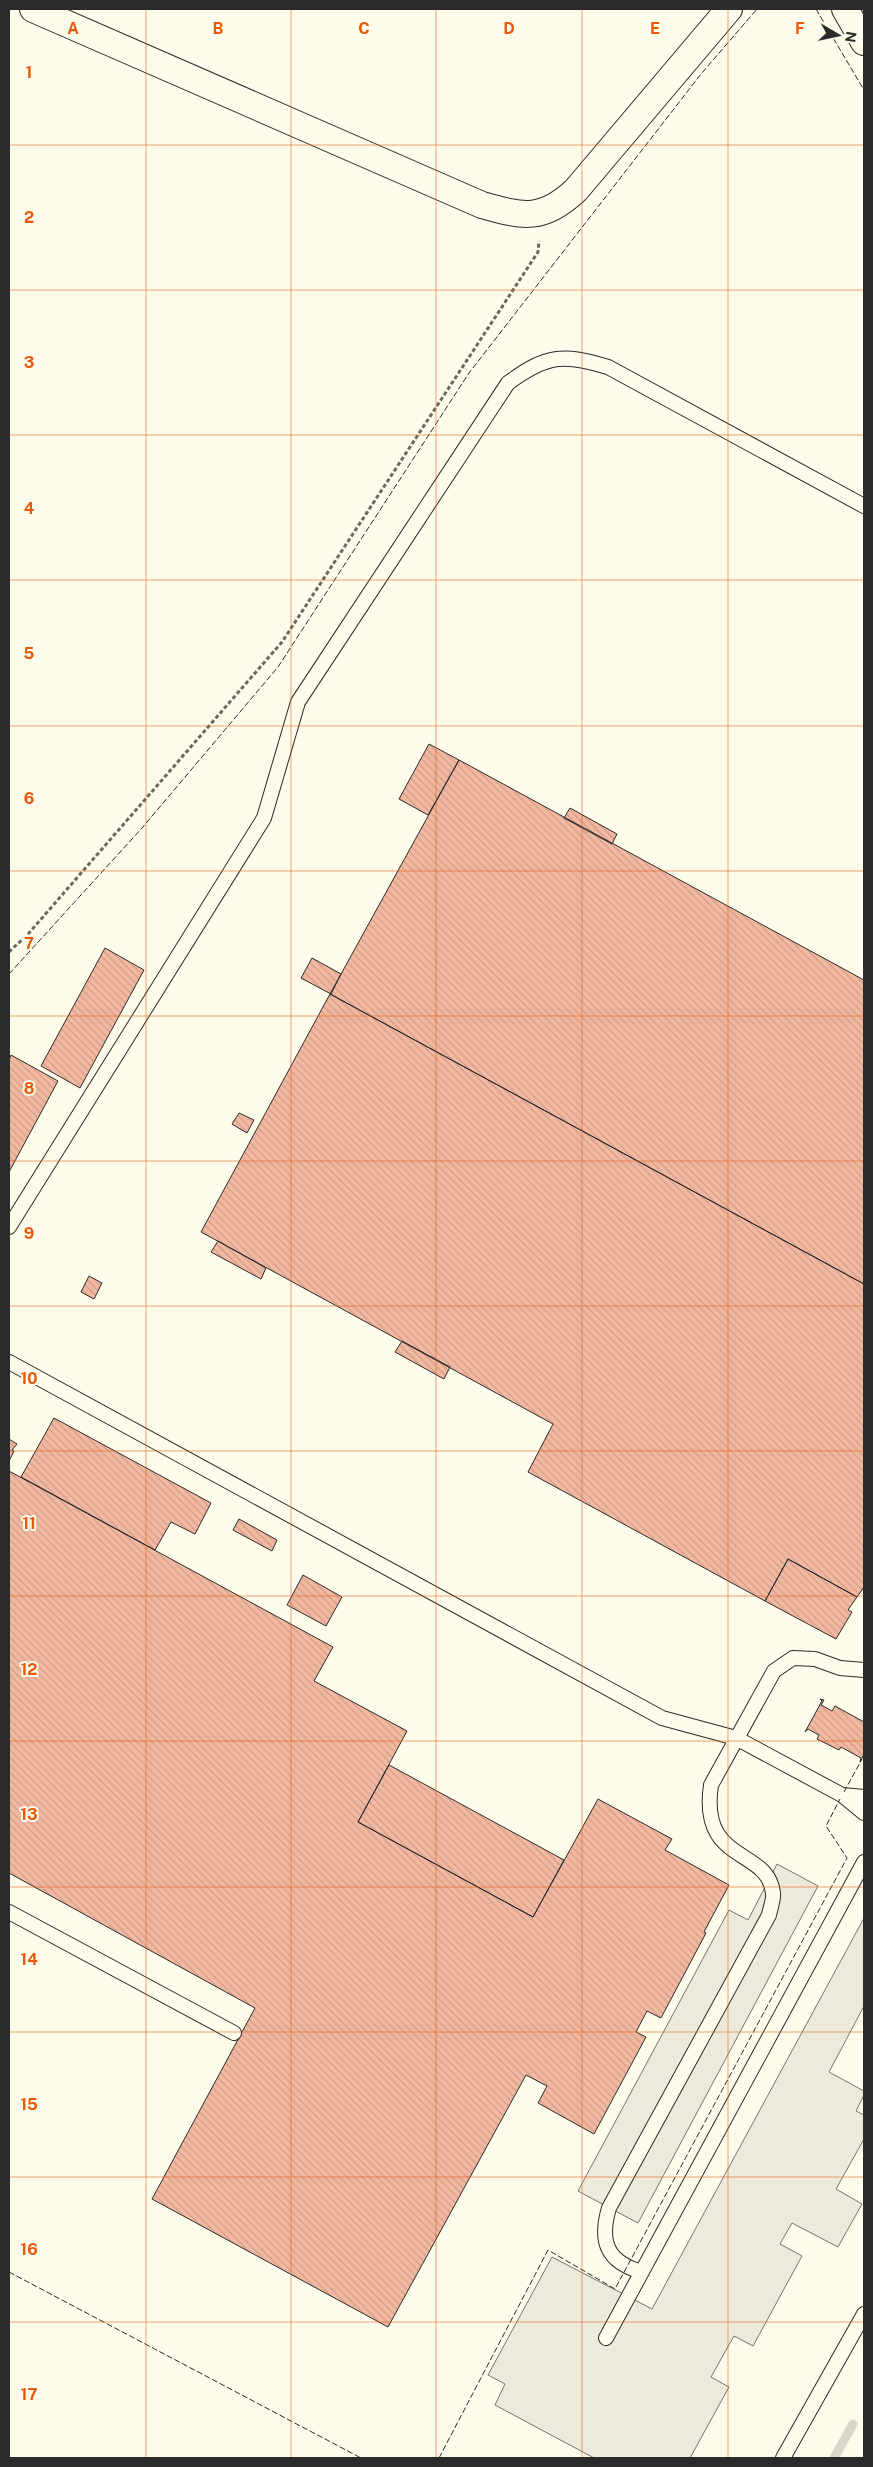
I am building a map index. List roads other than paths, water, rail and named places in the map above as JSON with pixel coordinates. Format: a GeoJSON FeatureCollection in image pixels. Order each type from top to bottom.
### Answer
{"type":"FeatureCollection","features":[{"type":"Feature","properties":{"kind":"street"},"geometry":{"type":"LineString","coordinates":[[33,9],[482,205],[506,212],[540,213],[560,205],[576,190],[729,9]]}},
{"type":"Feature","properties":{"kind":"street"},"geometry":{"type":"LineString","coordinates":[[845,9],[864,42]]}},
{"type":"Feature","properties":{"kind":"lane"},"geometry":{"type":"LineString","coordinates":[[9,1227],[264,818],[298,702],[508,383],[532,365],[557,358],[582,359],[608,367],[864,506]]}},
{"type":"Feature","properties":{"kind":"lane"},"geometry":{"type":"LineString","coordinates":[[9,1362],[662,1718],[736,1738],[842,1795],[864,1813]]}},
{"type":"Feature","properties":{"kind":"lane"},"geometry":{"type":"LineString","coordinates":[[642,2272],[626,2267],[616,2260],[607,2246],[603,2227],[609,2208],[769,1915],[774,1893],[767,1876],[728,1847],[712,1827],[708,1806],[711,1785],[774,1671],[793,1658],[815,1659],[840,1668],[864,1670]]}},
{"type":"Feature","properties":{"kind":"lane"},"geometry":{"type":"LineString","coordinates":[[842,1795],[864,1797]]}},
{"type":"Feature","properties":{"kind":"lane"},"geometry":{"type":"LineString","coordinates":[[606,2338],[864,1862]]}},
{"type":"Feature","properties":{"kind":"lane"},"geometry":{"type":"LineString","coordinates":[[9,1912],[234,2034]]}},
{"type":"Feature","properties":{"kind":"lane"},"geometry":{"type":"LineString","coordinates":[[783,2458],[864,2314]]}},
{"type":"Feature","properties":{"kind":"waterway"},"geometry":{"type":"LineString","coordinates":[[834,2458],[853,2424]]}}]}
